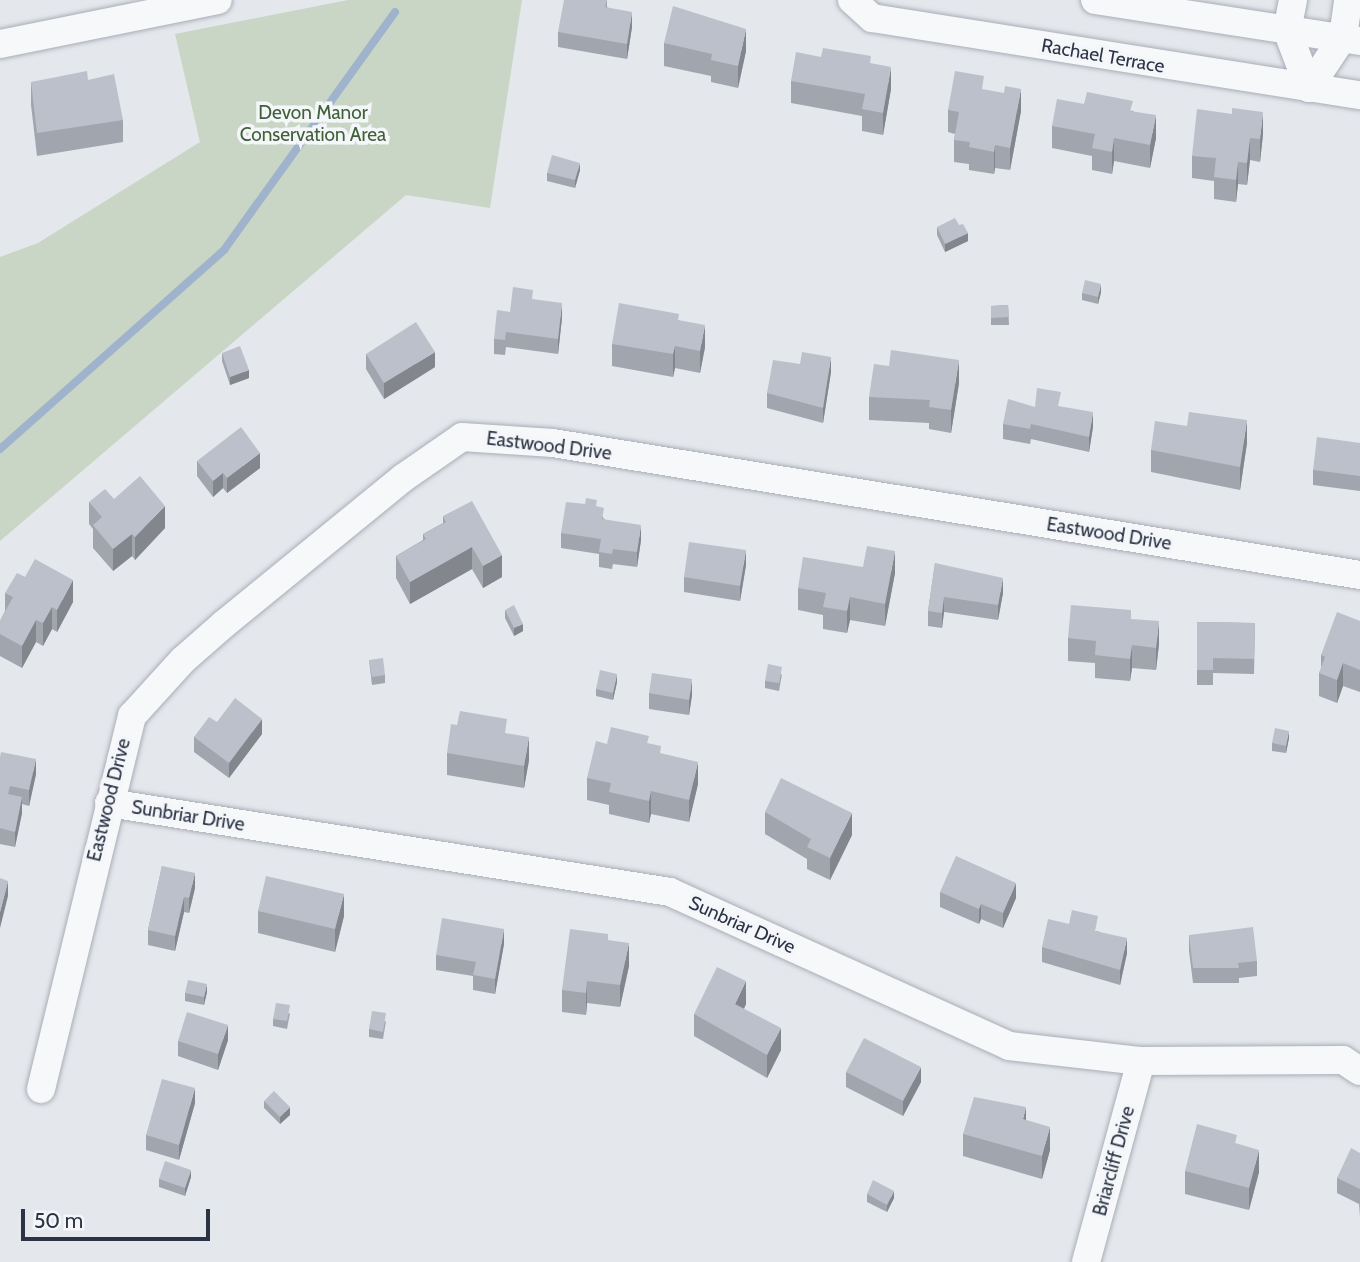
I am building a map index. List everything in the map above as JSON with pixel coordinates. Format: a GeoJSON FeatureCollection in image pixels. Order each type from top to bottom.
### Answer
{"type":"FeatureCollection","features":[{"type":"Feature","properties":{"kind":"street"},"geometry":{"type":"LineString","coordinates":[[0,44],[218,0]]}},
{"type":"Feature","properties":{"kind":"street","name":"Rachael Terrace"},"geometry":{"type":"LineString","coordinates":[[852,0],[872,18],[1360,95]]}},
{"type":"Feature","properties":{"kind":"street"},"geometry":{"type":"LineString","coordinates":[[1095,0],[1351,39]]}},
{"type":"Feature","properties":{"kind":"street"},"geometry":{"type":"LineString","coordinates":[[1293,0],[1287,30],[1309,88],[1351,39],[1348,0]]}},
{"type":"Feature","properties":{"kind":"street","name":"Eastwood Drive"},"geometry":{"type":"LineString","coordinates":[[41,1089],[126,731],[143,701],[234,616],[403,478],[461,437],[553,443],[1360,575]]}},
{"type":"Feature","properties":{"kind":"street","name":"Sunbriar Drive"},"geometry":{"type":"LineString","coordinates":[[109,803],[670,892],[1009,1046],[1141,1061],[1343,1060],[1360,1071]]}},
{"type":"Feature","properties":{"kind":"street","name":"Briarcliff Drive"},"geometry":{"type":"LineString","coordinates":[[1086,1262],[1141,1061]]}},
{"type":"Feature","properties":{"kind":"green space","name":"Devon Manor Conservation Area"},"geometry":{"type":"Polygon","coordinates":[[[348,0],[522,0],[490,208],[406,195],[0,541],[0,257],[38,243],[200,142],[175,34],[348,0]]]}},
{"type":"Feature","properties":{"kind":"building"},"geometry":{"type":"Polygon","coordinates":[[[564,0],[607,0],[605,7],[632,12],[627,44],[558,32],[564,0]]]}},
{"type":"Feature","properties":{"kind":"building"},"geometry":{"type":"Polygon","coordinates":[[[673,6],[746,29],[738,66],[711,60],[712,54],[664,43],[673,6]]]}},
{"type":"Feature","properties":{"kind":"building"},"geometry":{"type":"Polygon","coordinates":[[[823,48],[871,56],[870,63],[891,67],[883,113],[862,109],[865,94],[791,81],[796,52],[821,57],[823,48]]]}},
{"type":"Feature","properties":{"kind":"building"},"geometry":{"type":"Polygon","coordinates":[[[87,71],[88,80],[114,74],[123,120],[37,133],[31,82],[87,71]]]}},
{"type":"Feature","properties":{"kind":"building"},"geometry":{"type":"Polygon","coordinates":[[[955,71],[984,76],[982,89],[1004,93],[1005,86],[1021,89],[1010,148],[995,145],[994,152],[969,147],[970,142],[954,140],[959,112],[948,110],[955,71]]]}},
{"type":"Feature","properties":{"kind":"building"},"geometry":{"type":"Polygon","coordinates":[[[1087,92],[1133,101],[1130,111],[1156,115],[1150,145],[1114,138],[1112,152],[1092,148],[1095,134],[1052,126],[1057,99],[1084,104],[1087,92]]]}},
{"type":"Feature","properties":{"kind":"building"},"geometry":{"type":"Polygon","coordinates":[[[1232,108],[1263,112],[1260,139],[1250,138],[1247,163],[1238,162],[1236,180],[1214,177],[1216,158],[1192,156],[1197,109],[1232,114],[1232,108]]]}},
{"type":"Feature","properties":{"kind":"building"},"geometry":{"type":"Polygon","coordinates":[[[552,155],[580,163],[575,180],[547,173],[552,155]]]}},
{"type":"Feature","properties":{"kind":"building"},"geometry":{"type":"Polygon","coordinates":[[[955,218],[959,225],[963,224],[968,233],[945,244],[937,227],[955,218]]]}},
{"type":"Feature","properties":{"kind":"building"},"geometry":{"type":"Polygon","coordinates":[[[1085,280],[1101,284],[1098,297],[1082,293],[1085,280]]]}},
{"type":"Feature","properties":{"kind":"building"},"geometry":{"type":"Polygon","coordinates":[[[513,287],[533,290],[532,299],[562,303],[558,339],[506,332],[505,340],[494,339],[497,310],[510,312],[513,287]]]}},
{"type":"Feature","properties":{"kind":"building"},"geometry":{"type":"Polygon","coordinates":[[[619,303],[679,314],[678,320],[705,325],[700,351],[675,346],[673,354],[612,344],[619,303]]]}},
{"type":"Feature","properties":{"kind":"building"},"geometry":{"type":"Polygon","coordinates":[[[1008,305],[1009,317],[991,318],[991,306],[1008,305]]]}},
{"type":"Feature","properties":{"kind":"building"},"geometry":{"type":"Polygon","coordinates":[[[416,322],[435,352],[384,383],[366,354],[416,322]]]}},
{"type":"Feature","properties":{"kind":"building"},"geometry":{"type":"Polygon","coordinates":[[[240,346],[249,370],[230,377],[222,353],[240,346]]]}},
{"type":"Feature","properties":{"kind":"building"},"geometry":{"type":"Polygon","coordinates":[[[891,350],[959,360],[951,410],[929,407],[930,400],[869,397],[874,364],[889,366],[891,350]]]}},
{"type":"Feature","properties":{"kind":"building"},"geometry":{"type":"Polygon","coordinates":[[[802,352],[831,357],[823,408],[767,393],[773,360],[800,364],[802,352]]]}},
{"type":"Feature","properties":{"kind":"building"},"geometry":{"type":"Polygon","coordinates":[[[1037,388],[1061,392],[1058,406],[1093,412],[1089,437],[1031,424],[1030,429],[1003,424],[1008,399],[1035,407],[1037,388]]]}},
{"type":"Feature","properties":{"kind":"building"},"geometry":{"type":"Polygon","coordinates":[[[1189,412],[1247,420],[1240,467],[1151,450],[1155,421],[1187,426],[1189,412]]]}},
{"type":"Feature","properties":{"kind":"building"},"geometry":{"type":"Polygon","coordinates":[[[241,427],[260,453],[227,478],[223,473],[213,481],[197,461],[241,427]]]}},
{"type":"Feature","properties":{"kind":"building"},"geometry":{"type":"Polygon","coordinates":[[[1317,437],[1360,443],[1360,476],[1313,470],[1317,437]]]}},
{"type":"Feature","properties":{"kind":"building"},"geometry":{"type":"Polygon","coordinates":[[[140,476],[165,506],[135,537],[132,534],[113,549],[93,525],[102,517],[89,502],[105,489],[114,499],[140,476]]]}},
{"type":"Feature","properties":{"kind":"building"},"geometry":{"type":"Polygon","coordinates":[[[586,498],[597,500],[596,506],[604,508],[602,519],[641,525],[637,552],[613,549],[612,554],[599,552],[601,539],[561,533],[566,502],[585,504],[586,498]]]}},
{"type":"Feature","properties":{"kind":"building"},"geometry":{"type":"Polygon","coordinates":[[[472,501],[502,555],[483,566],[472,547],[410,582],[396,556],[426,539],[423,534],[446,522],[443,516],[472,501]]]}},
{"type":"Feature","properties":{"kind":"building"},"geometry":{"type":"Polygon","coordinates":[[[689,542],[746,550],[740,586],[684,577],[689,542]]]}},
{"type":"Feature","properties":{"kind":"building"},"geometry":{"type":"Polygon","coordinates":[[[867,546],[895,551],[885,604],[850,597],[847,611],[823,607],[826,593],[798,588],[803,557],[863,567],[867,546]]]}},
{"type":"Feature","properties":{"kind":"building"},"geometry":{"type":"Polygon","coordinates":[[[35,559],[73,580],[57,610],[52,607],[43,623],[36,620],[22,646],[0,634],[0,621],[13,597],[5,593],[17,573],[25,577],[35,559]]]}},
{"type":"Feature","properties":{"kind":"building"},"geometry":{"type":"Polygon","coordinates":[[[935,563],[1003,578],[998,605],[944,597],[942,613],[928,611],[935,563]]]}},
{"type":"Feature","properties":{"kind":"building"},"geometry":{"type":"Polygon","coordinates":[[[514,605],[523,624],[514,628],[505,610],[514,605]]]}},
{"type":"Feature","properties":{"kind":"building"},"geometry":{"type":"Polygon","coordinates":[[[1071,605],[1131,610],[1131,619],[1159,621],[1156,648],[1132,645],[1130,659],[1095,655],[1096,641],[1068,638],[1071,605]]]}},
{"type":"Feature","properties":{"kind":"building"},"geometry":{"type":"Polygon","coordinates":[[[1337,612],[1360,621],[1360,670],[1343,663],[1337,680],[1319,673],[1325,657],[1321,655],[1337,612]]]}},
{"type":"Feature","properties":{"kind":"building"},"geometry":{"type":"Polygon","coordinates":[[[1197,622],[1255,623],[1254,659],[1213,658],[1213,670],[1197,670],[1197,622]]]}},
{"type":"Feature","properties":{"kind":"building"},"geometry":{"type":"Polygon","coordinates":[[[383,658],[385,675],[372,677],[369,660],[383,658]]]}},
{"type":"Feature","properties":{"kind":"building"},"geometry":{"type":"Polygon","coordinates":[[[768,664],[782,667],[779,683],[765,681],[768,664]]]}},
{"type":"Feature","properties":{"kind":"building"},"geometry":{"type":"Polygon","coordinates":[[[600,670],[617,674],[613,693],[596,689],[600,670]]]}},
{"type":"Feature","properties":{"kind":"building"},"geometry":{"type":"Polygon","coordinates":[[[652,673],[692,679],[689,700],[649,693],[652,673]]]}},
{"type":"Feature","properties":{"kind":"building"},"geometry":{"type":"Polygon","coordinates":[[[235,698],[262,719],[229,763],[194,737],[209,717],[217,722],[235,698]]]}},
{"type":"Feature","properties":{"kind":"building"},"geometry":{"type":"Polygon","coordinates":[[[460,711],[507,719],[505,733],[529,737],[524,766],[447,753],[451,724],[457,725],[460,711]]]}},
{"type":"Feature","properties":{"kind":"building"},"geometry":{"type":"Polygon","coordinates":[[[611,727],[649,736],[647,743],[661,746],[660,753],[698,762],[689,800],[651,791],[649,801],[609,792],[611,783],[587,778],[596,741],[607,744],[611,727]]]}},
{"type":"Feature","properties":{"kind":"building"},"geometry":{"type":"Polygon","coordinates":[[[1275,728],[1289,731],[1286,746],[1272,743],[1275,728]]]}},
{"type":"Feature","properties":{"kind":"building"},"geometry":{"type":"Polygon","coordinates":[[[1,752],[36,759],[29,790],[10,786],[8,794],[22,797],[15,832],[0,828],[1,752]]]}},
{"type":"Feature","properties":{"kind":"building"},"geometry":{"type":"Polygon","coordinates":[[[781,778],[852,813],[830,858],[807,847],[811,839],[765,812],[781,778]]]}},
{"type":"Feature","properties":{"kind":"building"},"geometry":{"type":"Polygon","coordinates":[[[956,856],[1016,883],[1003,913],[981,904],[979,909],[940,892],[956,856]]]}},
{"type":"Feature","properties":{"kind":"building"},"geometry":{"type":"Polygon","coordinates":[[[162,866],[195,873],[189,898],[184,897],[175,936],[148,930],[162,866]]]}},
{"type":"Feature","properties":{"kind":"building"},"geometry":{"type":"Polygon","coordinates":[[[266,876],[344,894],[335,929],[258,911],[266,876]]]}},
{"type":"Feature","properties":{"kind":"building"},"geometry":{"type":"Polygon","coordinates":[[[0,878],[8,881],[0,912],[0,878]]]}},
{"type":"Feature","properties":{"kind":"building"},"geometry":{"type":"Polygon","coordinates":[[[1072,910],[1098,916],[1095,931],[1127,938],[1120,970],[1042,947],[1048,919],[1069,924],[1072,910]]]}},
{"type":"Feature","properties":{"kind":"building"},"geometry":{"type":"Polygon","coordinates":[[[442,918],[504,929],[495,979],[473,975],[476,962],[436,955],[442,918]]]}},
{"type":"Feature","properties":{"kind":"building"},"geometry":{"type":"Polygon","coordinates":[[[1253,927],[1257,961],[1238,963],[1239,968],[1193,968],[1189,935],[1253,927]]]}},
{"type":"Feature","properties":{"kind":"building"},"geometry":{"type":"Polygon","coordinates":[[[570,929],[608,934],[608,940],[629,943],[620,985],[587,981],[586,993],[562,990],[570,929]]]}},
{"type":"Feature","properties":{"kind":"building"},"geometry":{"type":"Polygon","coordinates":[[[717,967],[746,981],[735,1004],[781,1028],[767,1055],[694,1014],[717,967]]]}},
{"type":"Feature","properties":{"kind":"building"},"geometry":{"type":"Polygon","coordinates":[[[188,980],[207,984],[204,997],[185,993],[188,980]]]}},
{"type":"Feature","properties":{"kind":"building"},"geometry":{"type":"Polygon","coordinates":[[[276,1003],[290,1005],[287,1021],[273,1019],[276,1003]]]}},
{"type":"Feature","properties":{"kind":"building"},"geometry":{"type":"Polygon","coordinates":[[[372,1011],[386,1013],[383,1032],[369,1029],[372,1011]]]}},
{"type":"Feature","properties":{"kind":"building"},"geometry":{"type":"Polygon","coordinates":[[[187,1012],[228,1025],[218,1054],[178,1041],[187,1012]]]}},
{"type":"Feature","properties":{"kind":"building"},"geometry":{"type":"Polygon","coordinates":[[[864,1038],[921,1067],[903,1101],[846,1072],[864,1038]]]}},
{"type":"Feature","properties":{"kind":"building"},"geometry":{"type":"Polygon","coordinates":[[[162,1079],[195,1088],[179,1145],[146,1135],[162,1079]]]}},
{"type":"Feature","properties":{"kind":"building"},"geometry":{"type":"Polygon","coordinates":[[[274,1091],[290,1107],[280,1117],[264,1101],[274,1091]]]}},
{"type":"Feature","properties":{"kind":"building"},"geometry":{"type":"Polygon","coordinates":[[[974,1097],[1026,1107],[1023,1119],[1050,1127],[1042,1156],[963,1134],[974,1097]]]}},
{"type":"Feature","properties":{"kind":"building"},"geometry":{"type":"Polygon","coordinates":[[[1197,1124],[1237,1135],[1235,1143],[1259,1150],[1249,1188],[1185,1171],[1197,1124]]]}},
{"type":"Feature","properties":{"kind":"building"},"geometry":{"type":"Polygon","coordinates":[[[1351,1148],[1360,1153],[1360,1189],[1337,1178],[1351,1148]]]}},
{"type":"Feature","properties":{"kind":"building"},"geometry":{"type":"Polygon","coordinates":[[[165,1161],[191,1170],[185,1188],[159,1179],[165,1161]]]}},
{"type":"Feature","properties":{"kind":"building"},"geometry":{"type":"Polygon","coordinates":[[[873,1180],[894,1191],[887,1205],[867,1194],[873,1180]]]}},
{"type":"Feature","properties":{"kind":"waterway"},"geometry":{"type":"LineString","coordinates":[[0,449],[224,250],[395,12]]}}]}
